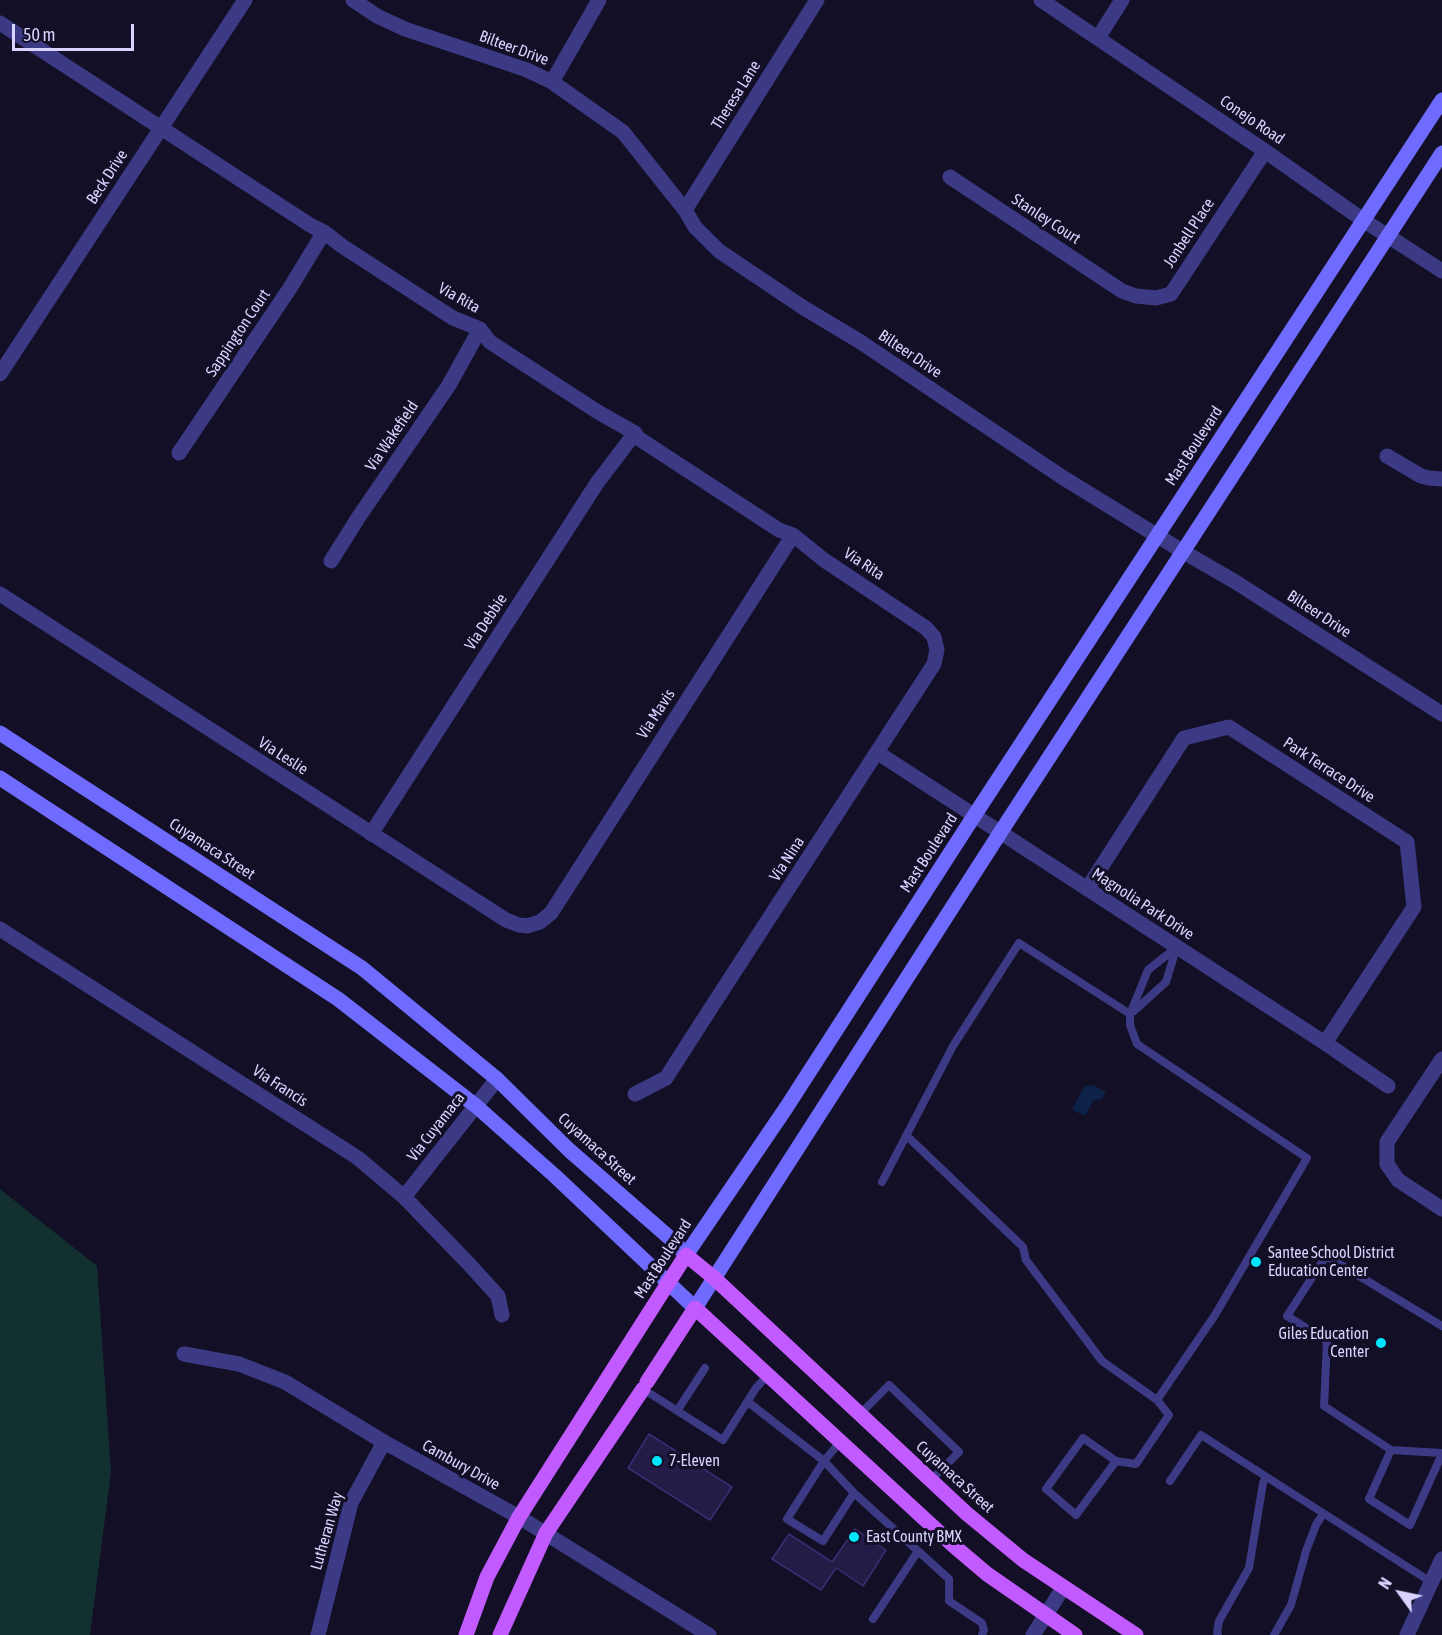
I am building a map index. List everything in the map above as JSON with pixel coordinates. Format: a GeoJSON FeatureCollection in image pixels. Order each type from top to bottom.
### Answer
{"type":"FeatureCollection","features":[{"type":"Feature","properties":{"kind":"main road","name":"Mast Boulevard"},"geometry":{"type":"LineString","coordinates":[[466,1635],[487,1577],[519,1517],[686,1255],[786,1108],[1442,100]]}},
{"type":"Feature","properties":{"kind":"main road"},"geometry":{"type":"LineString","coordinates":[[500,1635],[546,1533],[695,1308],[1182,551],[1442,153]]}},
{"type":"Feature","properties":{"kind":"main road","name":"Cuyamaca Street"},"geometry":{"type":"LineString","coordinates":[[0,733],[362,968],[497,1079],[569,1150],[671,1239],[686,1255],[714,1277],[966,1513],[1023,1560],[1136,1635]]}},
{"type":"Feature","properties":{"kind":"main road"},"geometry":{"type":"LineString","coordinates":[[0,778],[338,999],[476,1106],[571,1191],[767,1376],[954,1546],[1046,1616],[1075,1635]]}},
{"type":"Feature","properties":{"kind":"street","name":"Beck Drive"},"geometry":{"type":"LineString","coordinates":[[0,374],[245,0]]}},
{"type":"Feature","properties":{"kind":"street","name":"Bilteer Drive"},"geometry":{"type":"LineString","coordinates":[[353,0],[377,16],[405,29],[527,70],[552,82],[623,132],[685,210],[695,227],[719,252],[747,272],[859,341],[1062,477],[1234,581],[1442,714]]}},
{"type":"Feature","properties":{"kind":"street"},"geometry":{"type":"LineString","coordinates":[[552,82],[599,0]]}},
{"type":"Feature","properties":{"kind":"street","name":"Theresa Lane"},"geometry":{"type":"LineString","coordinates":[[685,210],[817,0]]}},
{"type":"Feature","properties":{"kind":"street","name":"Conejo Road"},"geometry":{"type":"LineString","coordinates":[[1041,0],[1388,237],[1442,271]]}},
{"type":"Feature","properties":{"kind":"street"},"geometry":{"type":"LineString","coordinates":[[1098,38],[1122,0]]}},
{"type":"Feature","properties":{"kind":"street","name":"Via Rita"},"geometry":{"type":"LineString","coordinates":[[0,23],[453,318],[480,329],[490,342],[598,412],[635,433],[638,438],[779,530],[793,535],[824,560],[926,628]]}},
{"type":"Feature","properties":{"kind":"street","name":"Jonbell Place"},"geometry":{"type":"LineString","coordinates":[[1122,291],[1136,296],[1156,298],[1171,294],[1264,151]]}},
{"type":"Feature","properties":{"kind":"street","name":"Stanley Court"},"geometry":{"type":"LineString","coordinates":[[950,177],[1122,291]]}},
{"type":"Feature","properties":{"kind":"street","name":"Sappington Court"},"geometry":{"type":"LineString","coordinates":[[179,453],[290,288],[324,232]]}},
{"type":"Feature","properties":{"kind":"street","name":"Via Wakefield"},"geometry":{"type":"LineString","coordinates":[[331,561],[449,385],[480,329]]}},
{"type":"Feature","properties":{"kind":"street","name":"Via Debbie"},"geometry":{"type":"LineString","coordinates":[[371,834],[597,483],[635,433]]}},
{"type":"Feature","properties":{"kind":"street"},"geometry":{"type":"LineString","coordinates":[[1387,456],[1421,476],[1442,479]]}},
{"type":"Feature","properties":{"kind":"street","name":"Via Mavis"},"geometry":{"type":"LineString","coordinates":[[551,913],[793,535]]}},
{"type":"Feature","properties":{"kind":"street","name":"Via Leslie"},"geometry":{"type":"LineString","coordinates":[[0,594],[512,924],[527,926],[540,922],[551,913]]}},
{"type":"Feature","properties":{"kind":"street","name":"Via Nina"},"geometry":{"type":"LineString","coordinates":[[635,1094],[666,1078],[934,664],[936,643],[926,628]]}},
{"type":"Feature","properties":{"kind":"street","name":"Park Terrace Drive"},"geometry":{"type":"LineString","coordinates":[[1088,889],[1184,738],[1229,727],[1368,816],[1407,842],[1414,908],[1325,1043]]}},
{"type":"Feature","properties":{"kind":"street","name":"Magnolia Park Drive"},"geometry":{"type":"LineString","coordinates":[[878,753],[1388,1086]]}},
{"type":"Feature","properties":{"kind":"street","name":"Via Francis"},"geometry":{"type":"LineString","coordinates":[[0,929],[358,1158],[404,1197],[498,1296],[502,1315]]}},
{"type":"Feature","properties":{"kind":"street"},"geometry":{"type":"LineString","coordinates":[[1442,1059],[1387,1142],[1387,1164],[1398,1180],[1442,1209]]}},
{"type":"Feature","properties":{"kind":"street","name":"Via Cuyamaca"},"geometry":{"type":"LineString","coordinates":[[404,1197],[497,1079]]}},
{"type":"Feature","properties":{"kind":"street","name":"Cambury Drive"},"geometry":{"type":"LineString","coordinates":[[184,1354],[239,1364],[285,1382],[384,1442],[546,1533],[709,1635]]}},
{"type":"Feature","properties":{"kind":"street","name":"Lutheran Way"},"geometry":{"type":"LineString","coordinates":[[318,1635],[351,1503],[384,1442]]}},
{"type":"Feature","properties":{"kind":"street"},"geometry":{"type":"LineString","coordinates":[[1407,1635],[1442,1559]]}},
{"type":"Feature","properties":{"kind":"street"},"geometry":{"type":"LineString","coordinates":[[1033,1635],[1063,1588]]}},
{"type":"Feature","properties":{"kind":"lane"},"geometry":{"type":"LineString","coordinates":[[882,1182],[953,1046],[1019,943],[1130,1014]]}},
{"type":"Feature","properties":{"kind":"lane"},"geometry":{"type":"LineString","coordinates":[[1157,1400],[1215,1315],[1307,1158],[1137,1044],[1130,1025],[1130,1014],[1148,970],[1176,947]]}},
{"type":"Feature","properties":{"kind":"lane"},"geometry":{"type":"LineString","coordinates":[[1130,1014],[1166,982],[1176,947]]}},
{"type":"Feature","properties":{"kind":"lane"},"geometry":{"type":"LineString","coordinates":[[907,1136],[1023,1247],[1026,1260],[1102,1361],[1157,1400],[1169,1415],[1136,1464],[1116,1461],[1083,1438],[1046,1489],[1076,1515],[1116,1461]]}},
{"type":"Feature","properties":{"kind":"lane"},"geometry":{"type":"LineString","coordinates":[[1391,1450],[1369,1499],[1410,1525],[1442,1453],[1391,1450],[1324,1406],[1327,1341],[1287,1316],[1326,1256],[1442,1326]]}},
{"type":"Feature","properties":{"kind":"lane"},"geometry":{"type":"LineString","coordinates":[[677,1411],[705,1368]]}},
{"type":"Feature","properties":{"kind":"lane"},"geometry":{"type":"LineString","coordinates":[[645,1385],[677,1411],[723,1440],[767,1376]]}},
{"type":"Feature","properties":{"kind":"lane"},"geometry":{"type":"LineString","coordinates":[[860,1414],[889,1385],[959,1452],[931,1480]]}},
{"type":"Feature","properties":{"kind":"lane"},"geometry":{"type":"LineString","coordinates":[[748,1402],[824,1461],[854,1493],[949,1579],[950,1601],[982,1623],[984,1627],[982,1635]]}},
{"type":"Feature","properties":{"kind":"lane"},"geometry":{"type":"LineString","coordinates":[[1170,1481],[1201,1435],[1431,1582]]}},
{"type":"Feature","properties":{"kind":"lane"},"geometry":{"type":"LineString","coordinates":[[840,1442],[824,1461],[787,1518],[823,1541],[854,1493]]}},
{"type":"Feature","properties":{"kind":"lane"},"geometry":{"type":"LineString","coordinates":[[1218,1635],[1219,1621],[1249,1568],[1263,1483],[1266,1477]]}},
{"type":"Feature","properties":{"kind":"lane"},"geometry":{"type":"LineString","coordinates":[[1274,1635],[1291,1605],[1306,1551],[1323,1514]]}},
{"type":"Feature","properties":{"kind":"lane"},"geometry":{"type":"LineString","coordinates":[[873,1619],[918,1551]]}},
{"type":"Feature","properties":{"kind":"green space"},"geometry":{"type":"Polygon","coordinates":[[[0,1189],[97,1266],[111,1472],[90,1635],[0,1635],[0,1189]]]}},
{"type":"Feature","properties":{"kind":"water"},"geometry":{"type":"Polygon","coordinates":[[[1092,1085],[1106,1092],[1102,1099],[1093,1101],[1085,1116],[1072,1110],[1084,1087],[1092,1085]]]}},
{"type":"Feature","properties":{"kind":"building"},"geometry":{"type":"Polygon","coordinates":[[[649,1434],[732,1487],[710,1520],[628,1468],[649,1434]]]}},
{"type":"Feature","properties":{"kind":"building"},"geometry":{"type":"Polygon","coordinates":[[[855,1529],[886,1550],[863,1586],[836,1568],[821,1590],[772,1559],[789,1534],[832,1562],[855,1529]]]}},
{"type":"Feature","properties":{"kind":"place","name":"Santee School District Education Center"},"geometry":{"type":"Point","coordinates":[1256,1262]}},
{"type":"Feature","properties":{"kind":"place","name":"Giles Education Center"},"geometry":{"type":"Point","coordinates":[1381,1343]}},
{"type":"Feature","properties":{"kind":"place","name":"7-Eleven"},"geometry":{"type":"Point","coordinates":[657,1461]}},
{"type":"Feature","properties":{"kind":"place","name":"East County BMX"},"geometry":{"type":"Point","coordinates":[854,1537]}}]}
